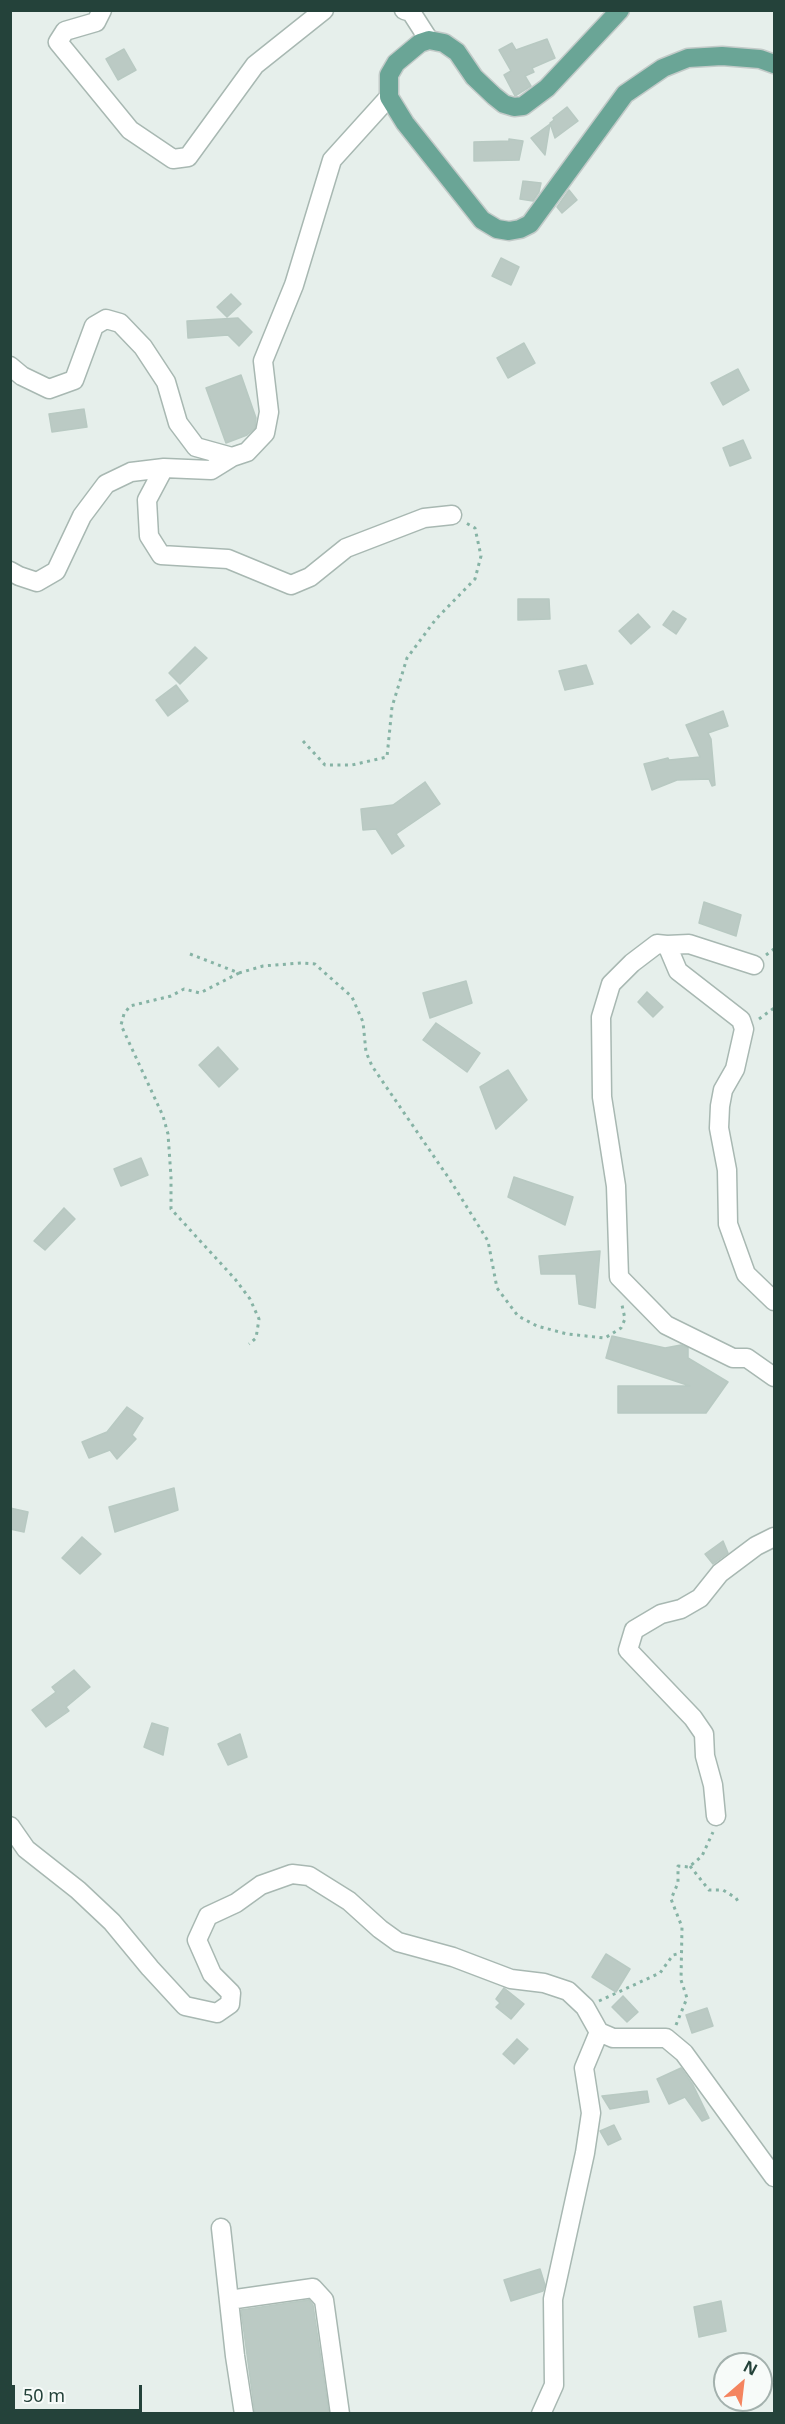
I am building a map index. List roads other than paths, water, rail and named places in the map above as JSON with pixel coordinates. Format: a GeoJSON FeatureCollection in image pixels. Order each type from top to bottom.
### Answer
{"type":"FeatureCollection","features":[{"type":"Feature","properties":{"kind":"main road"},"geometry":{"type":"LineString","coordinates":[[620,10],[547,88],[523,106],[514,107],[504,104],[474,77],[457,52],[444,43],[429,40],[420,43],[396,63],[389,75],[389,97],[405,123],[482,220],[496,229],[520,230],[536,218],[625,94],[663,68],[688,58],[722,56],[760,59],[774,64]]}},
{"type":"Feature","properties":{"kind":"street"},"geometry":{"type":"LineString","coordinates":[[102,10],[96,22],[65,31],[58,42],[130,130],[173,159],[188,157],[255,64],[324,10]]}},
{"type":"Feature","properties":{"kind":"street"},"geometry":{"type":"LineString","coordinates":[[404,10],[411,12],[429,40]]}},
{"type":"Feature","properties":{"kind":"street"},"geometry":{"type":"LineString","coordinates":[[10,571],[38,582],[56,571],[82,516],[106,484],[131,472],[164,468],[211,470],[232,457],[247,452],[265,433],[269,412],[262,361],[294,285],[332,160],[389,97]]}},
{"type":"Feature","properties":{"kind":"street"},"geometry":{"type":"LineString","coordinates":[[10,366],[22,376],[50,388],[74,380],[94,326],[106,319],[120,323],[143,347],[166,382],[178,423],[196,447],[232,457]]}},
{"type":"Feature","properties":{"kind":"street"},"geometry":{"type":"LineString","coordinates":[[164,468],[147,500],[148,536],[161,555],[228,559],[291,585],[310,578],[346,548],[424,518],[452,515]]}},
{"type":"Feature","properties":{"kind":"street"},"geometry":{"type":"LineString","coordinates":[[754,965],[689,944],[657,944],[632,963],[611,984],[601,1017],[602,1097],[616,1186],[619,1277],[666,1325],[733,1358],[747,1358],[774,1377]]}},
{"type":"Feature","properties":{"kind":"street"},"geometry":{"type":"LineString","coordinates":[[667,945],[678,971],[741,1020],[744,1029],[735,1069],[723,1090],[720,1106],[719,1128],[726,1170],[728,1224],[746,1274],[774,1301]]}},
{"type":"Feature","properties":{"kind":"street"},"geometry":{"type":"LineString","coordinates":[[716,1816],[713,1785],[705,1756],[704,1734],[693,1718],[628,1650],[634,1630],[661,1614],[681,1609],[700,1598],[720,1573],[756,1546],[774,1537]]}},
{"type":"Feature","properties":{"kind":"street"},"geometry":{"type":"LineString","coordinates":[[10,1826],[26,1849],[78,1890],[112,1922],[185,2006],[217,2013],[230,2004],[231,1993],[212,1974],[197,1940],[208,1916],[236,1903],[261,1885],[292,1874],[309,1876],[349,1901],[398,1942],[453,1957],[511,1979],[544,1983],[568,1990],[585,2007],[599,2032],[613,2038],[666,2038],[684,2053],[774,2177]]}},
{"type":"Feature","properties":{"kind":"street"},"geometry":{"type":"LineString","coordinates":[[541,2414],[554,2385],[553,2299],[585,2153],[591,2113],[584,2068],[599,2032]]}},
{"type":"Feature","properties":{"kind":"street"},"geometry":{"type":"LineString","coordinates":[[221,2228],[244,2414]]}},
{"type":"Feature","properties":{"kind":"street"},"geometry":{"type":"LineString","coordinates":[[229,2300],[313,2288],[324,2300],[340,2414]]}}]}
